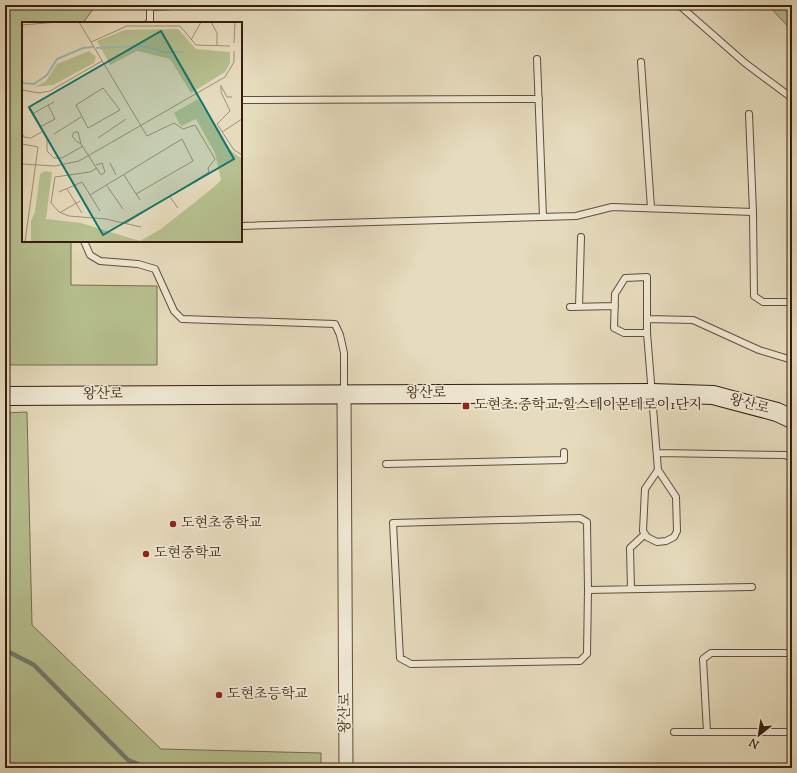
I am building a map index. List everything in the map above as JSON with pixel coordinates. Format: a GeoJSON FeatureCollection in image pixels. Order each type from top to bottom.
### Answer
{"type":"FeatureCollection","features":[{"type":"Feature","properties":{"kind":"street","name":"왕산로"},"geometry":{"type":"LineString","coordinates":[[5,396],[652,393],[713,395],[778,412],[792,419]]}},
{"type":"Feature","properties":{"kind":"street","name":"왕산로"},"geometry":{"type":"LineString","coordinates":[[344,394],[346,768]]}},
{"type":"Feature","properties":{"kind":"lane"},"geometry":{"type":"LineString","coordinates":[[149,22],[150,7],[197,5]]}},
{"type":"Feature","properties":{"kind":"lane"},"geometry":{"type":"LineString","coordinates":[[679,5],[745,64],[792,98]]}},
{"type":"Feature","properties":{"kind":"lane"},"geometry":{"type":"LineString","coordinates":[[537,59],[543,217]]}},
{"type":"Feature","properties":{"kind":"lane"},"geometry":{"type":"LineString","coordinates":[[642,62],[651,208]]}},
{"type":"Feature","properties":{"kind":"lane"},"geometry":{"type":"LineString","coordinates":[[242,100],[539,99]]}},
{"type":"Feature","properties":{"kind":"lane"},"geometry":{"type":"LineString","coordinates":[[749,114],[753,212],[754,296],[763,302],[792,302]]}},
{"type":"Feature","properties":{"kind":"lane"},"geometry":{"type":"LineString","coordinates":[[242,226],[576,216],[612,207],[753,212]]}},
{"type":"Feature","properties":{"kind":"lane"},"geometry":{"type":"LineString","coordinates":[[579,307],[581,237]]}},
{"type":"Feature","properties":{"kind":"lane"},"geometry":{"type":"LineString","coordinates":[[84,242],[90,255],[100,261],[138,264],[154,269],[174,312],[182,319],[335,324],[340,335],[344,353],[344,394]]}},
{"type":"Feature","properties":{"kind":"lane"},"geometry":{"type":"LineString","coordinates":[[647,333],[624,333],[614,328],[615,294],[625,278],[647,277],[647,333],[658,470],[676,497],[677,531],[674,537],[666,541],[657,542],[647,537],[643,531],[645,489],[658,470]]}},
{"type":"Feature","properties":{"kind":"lane"},"geometry":{"type":"LineString","coordinates":[[570,307],[615,306]]}},
{"type":"Feature","properties":{"kind":"lane"},"geometry":{"type":"LineString","coordinates":[[647,319],[693,320],[759,350],[792,360]]}},
{"type":"Feature","properties":{"kind":"lane"},"geometry":{"type":"LineString","coordinates":[[386,464],[564,460],[564,452]]}},
{"type":"Feature","properties":{"kind":"lane"},"geometry":{"type":"LineString","coordinates":[[657,453],[785,456],[792,458]]}},
{"type":"Feature","properties":{"kind":"lane"},"geometry":{"type":"LineString","coordinates":[[580,518],[587,522],[588,590],[588,654],[580,661],[411,664],[400,658],[393,523],[580,518]]}},
{"type":"Feature","properties":{"kind":"lane"},"geometry":{"type":"LineString","coordinates":[[631,589],[630,548],[645,534]]}},
{"type":"Feature","properties":{"kind":"lane"},"geometry":{"type":"LineString","coordinates":[[588,590],[752,587]]}},
{"type":"Feature","properties":{"kind":"lane"},"geometry":{"type":"LineString","coordinates":[[707,732],[704,659],[711,653],[792,654]]}},
{"type":"Feature","properties":{"kind":"lane"},"geometry":{"type":"LineString","coordinates":[[674,732],[792,732]]}},
{"type":"Feature","properties":{"kind":"green space"},"geometry":{"type":"Polygon","coordinates":[[[5,5],[96,5],[84,22],[22,22],[22,242],[71,242],[71,285],[157,286],[157,365],[8,365],[8,238],[5,5]]]}},
{"type":"Feature","properties":{"kind":"green space"},"geometry":{"type":"Polygon","coordinates":[[[768,5],[792,5],[792,31],[768,5]]]}},
{"type":"Feature","properties":{"kind":"green space"},"geometry":{"type":"Polygon","coordinates":[[[27,412],[32,625],[161,749],[321,753],[321,768],[5,768],[5,413],[27,412]]]}},
{"type":"Feature","properties":{"kind":"waterway"},"geometry":{"type":"LineString","coordinates":[[5,650],[34,665],[128,760],[147,768]]}},
{"type":"Feature","properties":{"kind":"place","name":"도현초.중학교.힐스테이몬테로이1단지"},"geometry":{"type":"Point","coordinates":[466,406]}},
{"type":"Feature","properties":{"kind":"place","name":"도현초중학교"},"geometry":{"type":"Point","coordinates":[173,524]}},
{"type":"Feature","properties":{"kind":"place","name":"도현중학교"},"geometry":{"type":"Point","coordinates":[146,554]}},
{"type":"Feature","properties":{"kind":"place","name":"도현초등학교"},"geometry":{"type":"Point","coordinates":[219,695]}}]}
